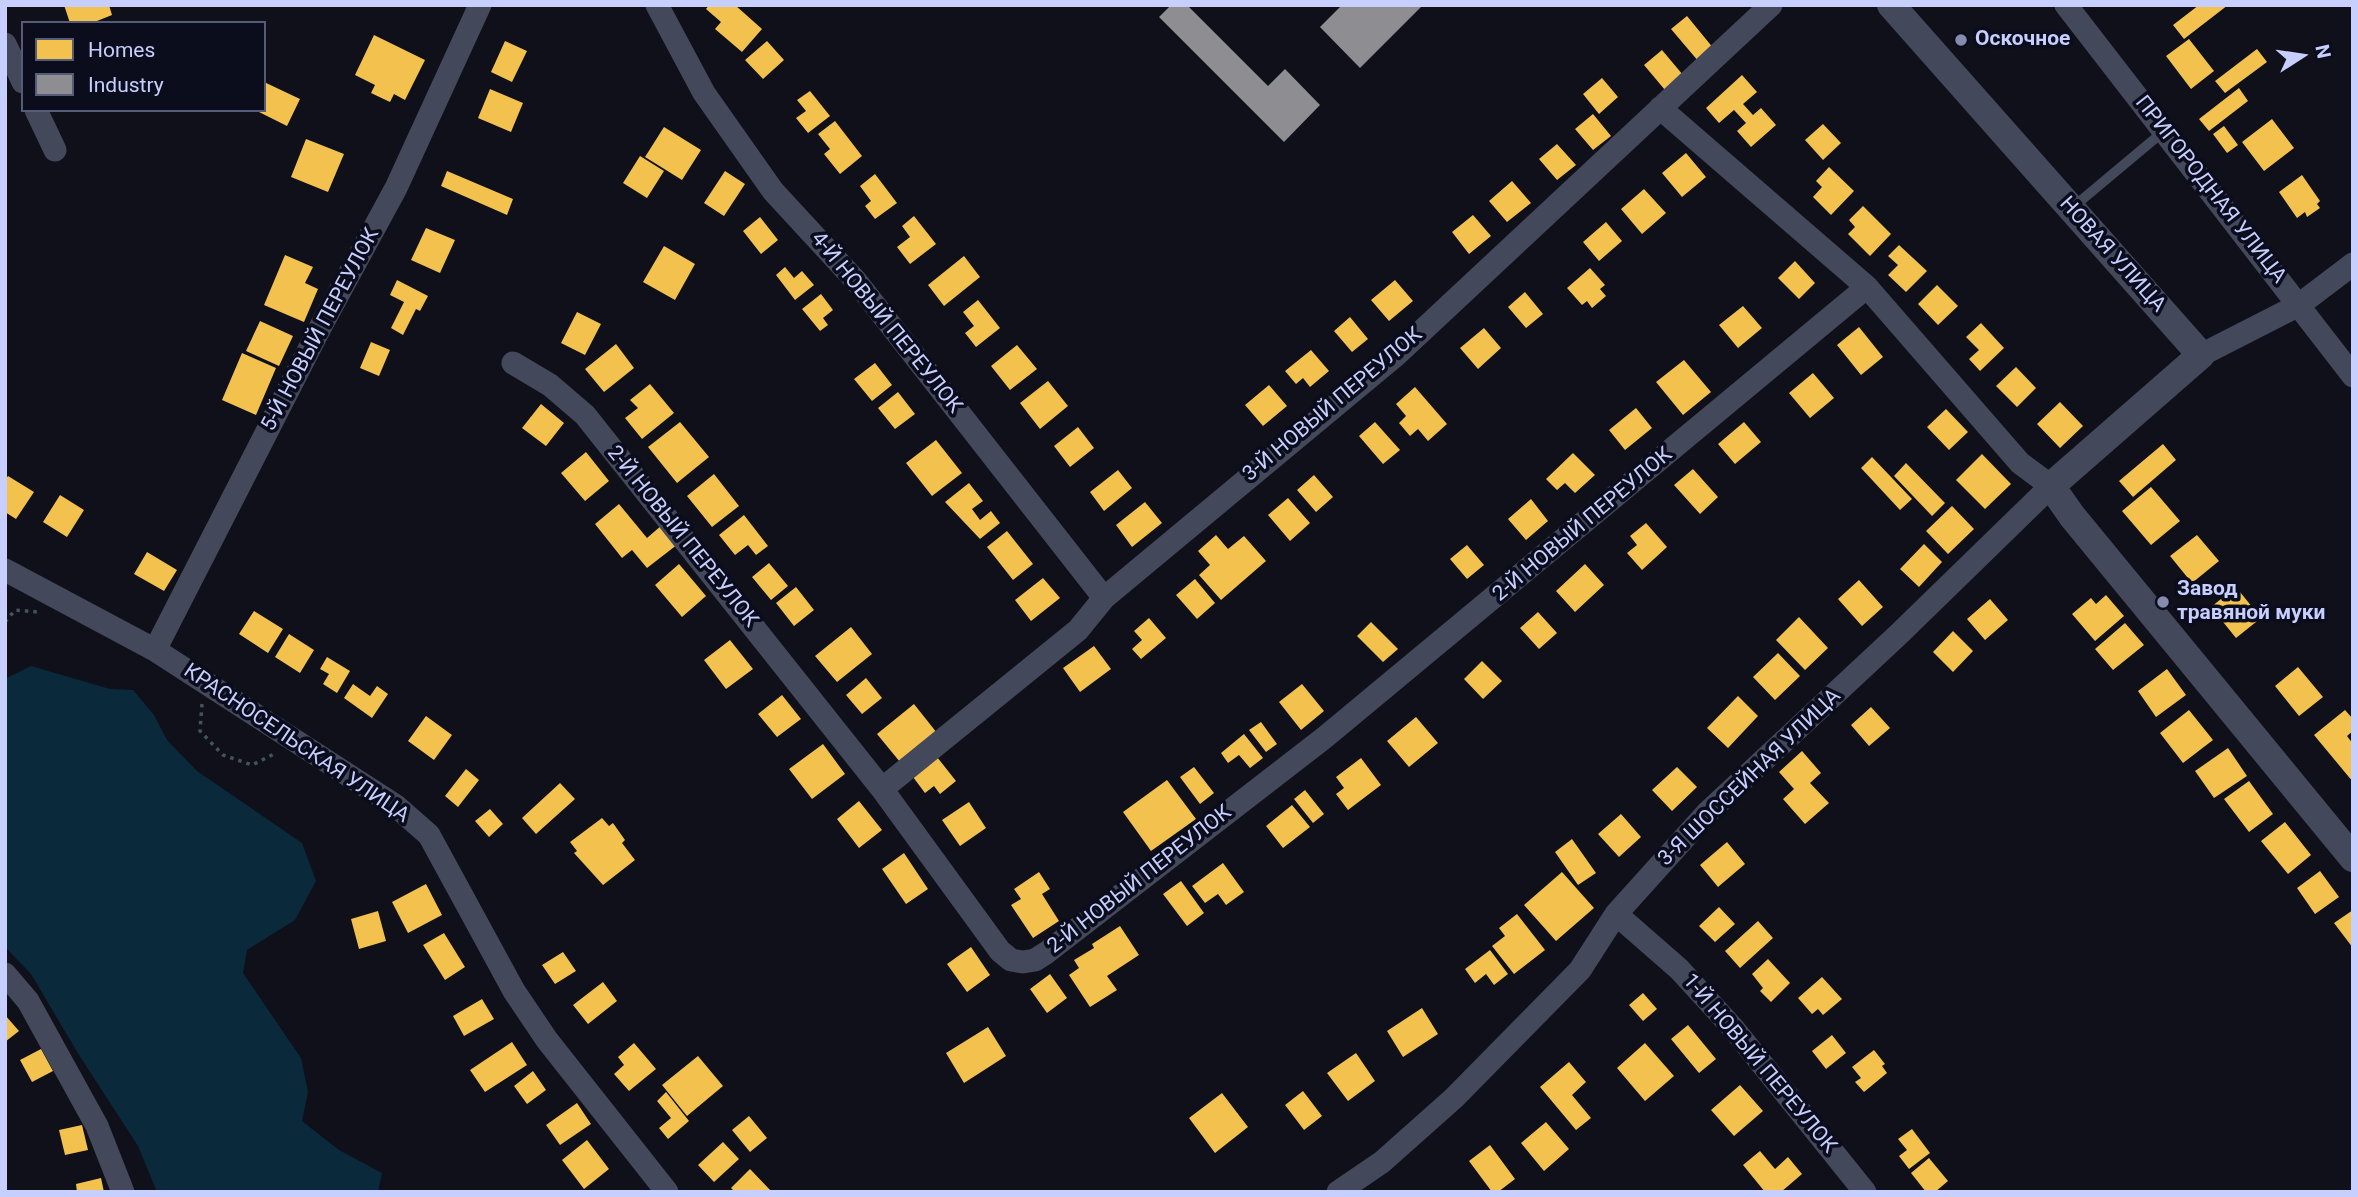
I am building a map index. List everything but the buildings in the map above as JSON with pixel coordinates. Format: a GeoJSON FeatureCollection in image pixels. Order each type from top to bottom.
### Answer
{"type":"FeatureCollection","features":[{"type":"Feature","properties":{"kind":"street","name":"5-Й НОВЫЙ ПЕРЕУЛОК"},"geometry":{"type":"LineString","coordinates":[[155,650],[321,326],[396,188],[480,5]]}},
{"type":"Feature","properties":{"kind":"street","name":"4-Й НОВЫЙ ПЕРЕУЛОК"},"geometry":{"type":"LineString","coordinates":[[657,5],[705,93],[773,191],[856,281],[1104,598]]}},
{"type":"Feature","properties":{"kind":"street","name":"3-Й НОВЫЙ ПЕРЕУЛОК"},"geometry":{"type":"LineString","coordinates":[[882,789],[1078,630],[1104,598],[1394,357],[1771,5]]}},
{"type":"Feature","properties":{"kind":"street","name":"НОВАЯ УЛИЦА"},"geometry":{"type":"LineString","coordinates":[[1891,5],[2201,355]]}},
{"type":"Feature","properties":{"kind":"street","name":"ПРИГОРОДНАЯ УЛИЦА"},"geometry":{"type":"LineString","coordinates":[[2066,5],[2353,376]]}},
{"type":"Feature","properties":{"kind":"street"},"geometry":{"type":"LineString","coordinates":[[5,44],[21,78]]}},
{"type":"Feature","properties":{"kind":"street"},"geometry":{"type":"LineString","coordinates":[[1660,108],[1867,287],[2020,463],[2051,486],[2080,526],[2353,859]]}},
{"type":"Feature","properties":{"kind":"street"},"geometry":{"type":"LineString","coordinates":[[37,112],[55,150]]}},
{"type":"Feature","properties":{"kind":"street"},"geometry":{"type":"LineString","coordinates":[[2051,486],[2201,355],[2299,305],[2353,264]]}},
{"type":"Feature","properties":{"kind":"street","name":"2-Й НОВЫЙ ПЕРЕУЛОК"},"geometry":{"type":"LineString","coordinates":[[513,363],[550,385],[585,415],[882,789],[1000,951],[1011,960],[1035,960],[1325,738],[1867,287]]}},
{"type":"Feature","properties":{"kind":"street","name":"3-Я ШОССЕЙНАЯ УЛИЦА"},"geometry":{"type":"LineString","coordinates":[[1338,1192],[1382,1162],[1454,1098],[1580,970],[1616,914],[1707,813],[1899,634],[2051,486]]}},
{"type":"Feature","properties":{"kind":"street","name":"КРАСНОСЕЛЬСКАЯ УЛИЦА"},"geometry":{"type":"LineString","coordinates":[[8,576],[155,650],[396,806],[429,835],[514,991],[547,1041],[667,1192]]}},
{"type":"Feature","properties":{"kind":"street","name":"1-Й НОВЫЙ ПЕРЕУЛОК"},"geometry":{"type":"LineString","coordinates":[[1616,914],[1679,969],[1733,1028],[1866,1192]]}},
{"type":"Feature","properties":{"kind":"street"},"geometry":{"type":"LineString","coordinates":[[5,974],[28,1001],[97,1126],[123,1192]]}},
{"type":"Feature","properties":{"kind":"lane"},"geometry":{"type":"LineString","coordinates":[[2070,209],[2164,131]]}},
{"type":"Feature","properties":{"kind":"path"},"geometry":{"type":"LineString","coordinates":[[202,704],[200,731],[223,755],[252,765],[281,751]]}},
{"type":"Feature","properties":{"kind":"water"},"geometry":{"type":"Polygon","coordinates":[[[31,666],[110,689],[133,690],[154,715],[167,740],[197,771],[302,843],[316,881],[295,920],[247,950],[243,973],[301,1058],[308,1092],[302,1121],[339,1150],[382,1173],[378,1192],[157,1192],[138,1146],[31,974],[5,947],[5,679],[31,666]]]}},
{"type":"Feature","properties":{"kind":"place","name":"Оскочное"},"geometry":{"type":"Point","coordinates":[1961,40]}},
{"type":"Feature","properties":{"kind":"place","name":"Завод травяной муки"},"geometry":{"type":"Point","coordinates":[2163,602]}}]}
